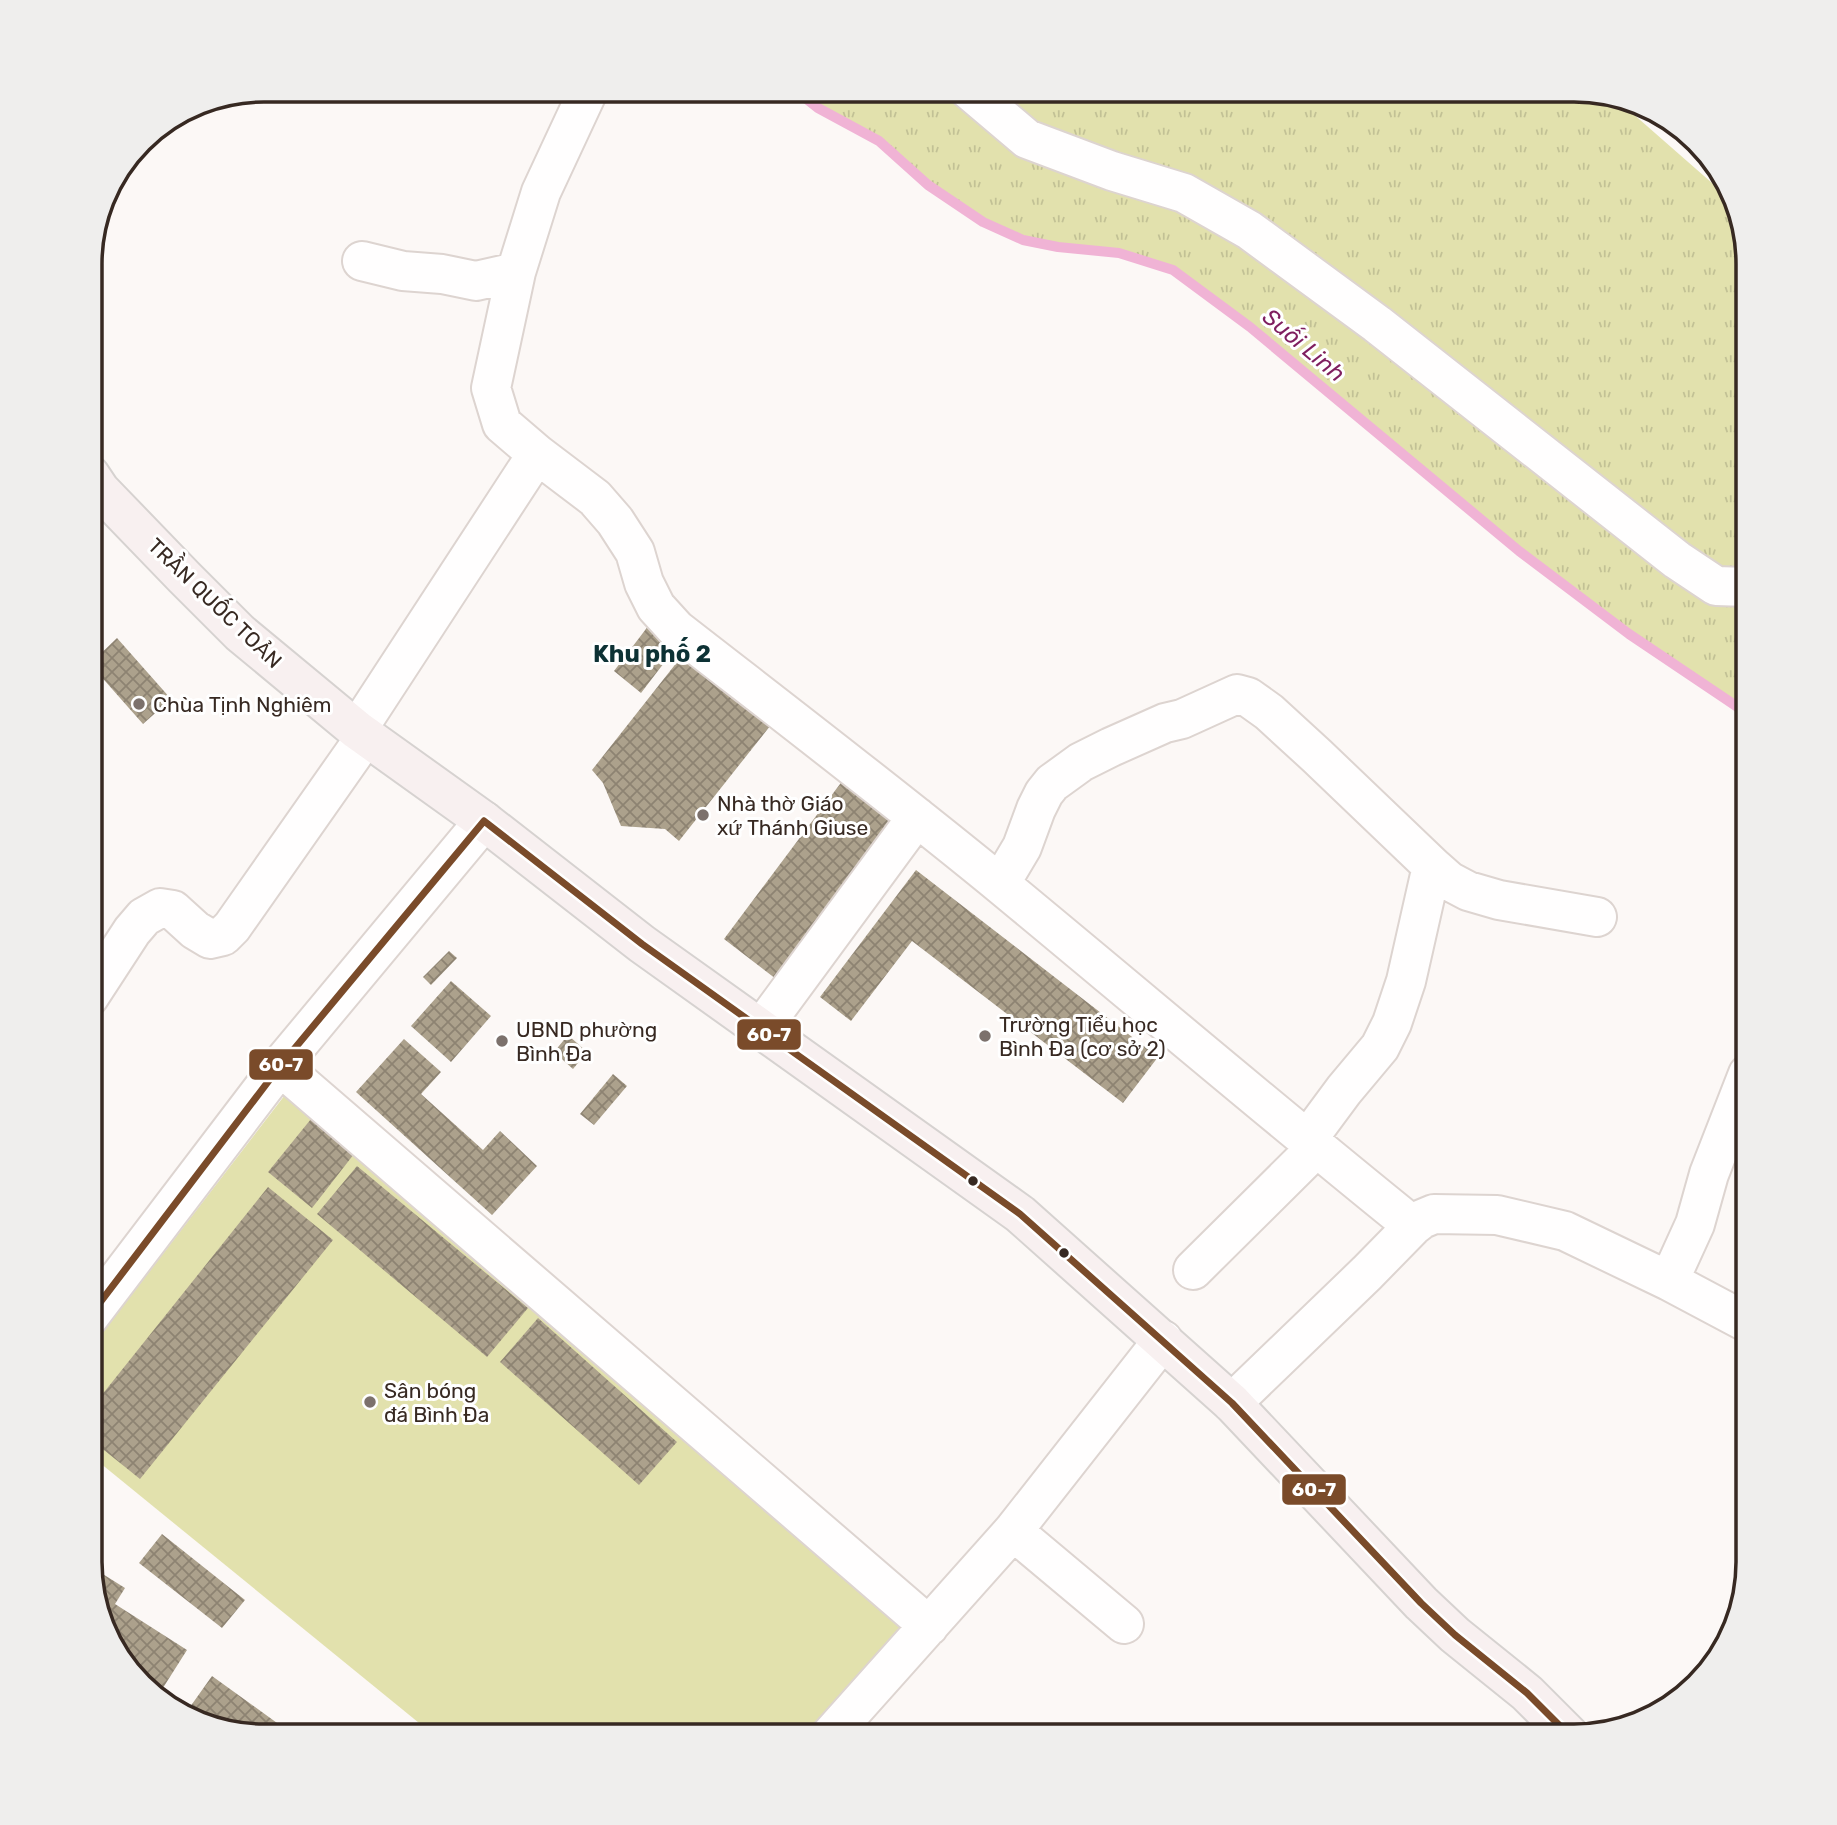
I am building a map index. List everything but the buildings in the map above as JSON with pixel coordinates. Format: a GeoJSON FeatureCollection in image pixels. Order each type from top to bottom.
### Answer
{"type":"FeatureCollection","features":[{"type":"Feature","properties":{"kind":"main road","name":"TRẦN QUỐC TOẢN"},"geometry":{"type":"LineString","coordinates":[[102,491],[240,633],[362,733],[484,821],[642,944],[1020,1214],[1232,1402],[1421,1603],[1455,1635],[1527,1693],[1558,1724]]}},
{"type":"Feature","properties":{"kind":"street"},"geometry":{"type":"LineString","coordinates":[[583,102],[541,192],[516,272],[491,388],[502,424],[595,498],[615,521],[635,552],[644,583],[656,607],[676,629],[1000,884],[1413,1226]]}},
{"type":"Feature","properties":{"kind":"street"},"geometry":{"type":"LineString","coordinates":[[983,102],[1027,139],[1112,171],[1184,193],[1249,230],[1377,324],[1677,560],[1716,586],[1736,587]]}},
{"type":"Feature","properties":{"kind":"street"},"geometry":{"type":"LineString","coordinates":[[362,261],[403,271],[442,274],[476,281],[516,272]]}},
{"type":"Feature","properties":{"kind":"street"},"geometry":{"type":"LineString","coordinates":[[102,977],[132,931],[144,917],[160,908],[173,910],[195,930],[210,939],[223,936],[232,928],[362,733],[537,454]]}},
{"type":"Feature","properties":{"kind":"street"},"geometry":{"type":"LineString","coordinates":[[1000,884],[1022,847],[1044,793],[1052,783],[1080,762],[1111,747],[1237,695],[1248,697],[1269,712],[1449,881],[1468,891],[1499,900],[1597,917]]}},
{"type":"Feature","properties":{"kind":"street"},"geometry":{"type":"LineString","coordinates":[[761,1029],[917,817]]}},
{"type":"Feature","properties":{"kind":"street"},"geometry":{"type":"LineString","coordinates":[[102,1300],[280,1066],[484,821]]}},
{"type":"Feature","properties":{"kind":"street"},"geometry":{"type":"LineString","coordinates":[[1193,1270],[1311,1144],[1344,1090],[1380,1047],[1392,1023],[1406,981],[1432,866]]}},
{"type":"Feature","properties":{"kind":"street"},"geometry":{"type":"LineString","coordinates":[[280,1066],[929,1626]]}},
{"type":"Feature","properties":{"kind":"street"},"geometry":{"type":"LineString","coordinates":[[1670,1281],[1695,1224],[1709,1174],[1736,1105]]}},
{"type":"Feature","properties":{"kind":"street"},"geometry":{"type":"LineString","coordinates":[[1232,1402],[1413,1226],[1434,1214],[1497,1215],[1565,1231],[1670,1281],[1736,1317]]}},
{"type":"Feature","properties":{"kind":"street"},"geometry":{"type":"LineString","coordinates":[[841,1724],[1013,1531],[1163,1340]]}},
{"type":"Feature","properties":{"kind":"street"},"geometry":{"type":"LineString","coordinates":[[1013,1531],[1124,1624]]}},
{"type":"Feature","properties":{"kind":"green space"},"geometry":{"type":"Polygon","coordinates":[[[810,102],[1584,102],[1632,113],[1715,186],[1730,222],[1734,243],[1736,706],[1629,634],[1519,551],[1347,407],[1173,270],[1119,253],[1058,247],[1023,240],[983,222],[928,185],[879,141],[810,102]]]}},
{"type":"Feature","properties":{"kind":"green space","name":"Sân bóng đá Bình Đa"},"geometry":{"type":"Polygon","coordinates":[[[288,1091],[912,1626],[826,1724],[420,1724],[102,1465],[102,1333],[288,1091]]]}},
{"type":"Feature","properties":{"kind":"waterway","name":"Suối Linh"},"geometry":{"type":"LineString","coordinates":[[810,102],[879,141],[928,185],[983,222],[1023,240],[1058,247],[1119,253],[1173,270],[1250,327],[1519,551],[1629,634],[1736,706]]}},
{"type":"Feature","properties":{"kind":"transit line","name":"60-7"},"geometry":{"type":"LineString","coordinates":[[484,821],[642,944],[1020,1214],[1232,1403],[1421,1603],[1455,1635],[1527,1693],[1558,1724]]}},
{"type":"Feature","properties":{"kind":"transit line","name":"60-7"},"geometry":{"type":"LineString","coordinates":[[102,1300],[280,1066],[484,821]]}},
{"type":"Feature","properties":{"kind":"place","name":"Chùa Tịnh Nghiêm"},"geometry":{"type":"Point","coordinates":[139,704]}},
{"type":"Feature","properties":{"kind":"place","name":"Nhà thờ Giáo xứ Thánh Giuse"},"geometry":{"type":"Point","coordinates":[703,815]}},
{"type":"Feature","properties":{"kind":"place","name":"Trường Tiểu học Bình Đa (cơ sở 2)"},"geometry":{"type":"Point","coordinates":[985,1036]}},
{"type":"Feature","properties":{"kind":"place","name":"UBND phường Bình Đa"},"geometry":{"type":"Point","coordinates":[502,1041]}},
{"type":"Feature","properties":{"kind":"place","name":"Sân bóng đá Bình Đa"},"geometry":{"type":"Point","coordinates":[370,1402]}},
{"type":"Feature","properties":{"kind":"district","name":"Khu phố 2"},"geometry":{"type":"Point","coordinates":[652,654]}}]}
